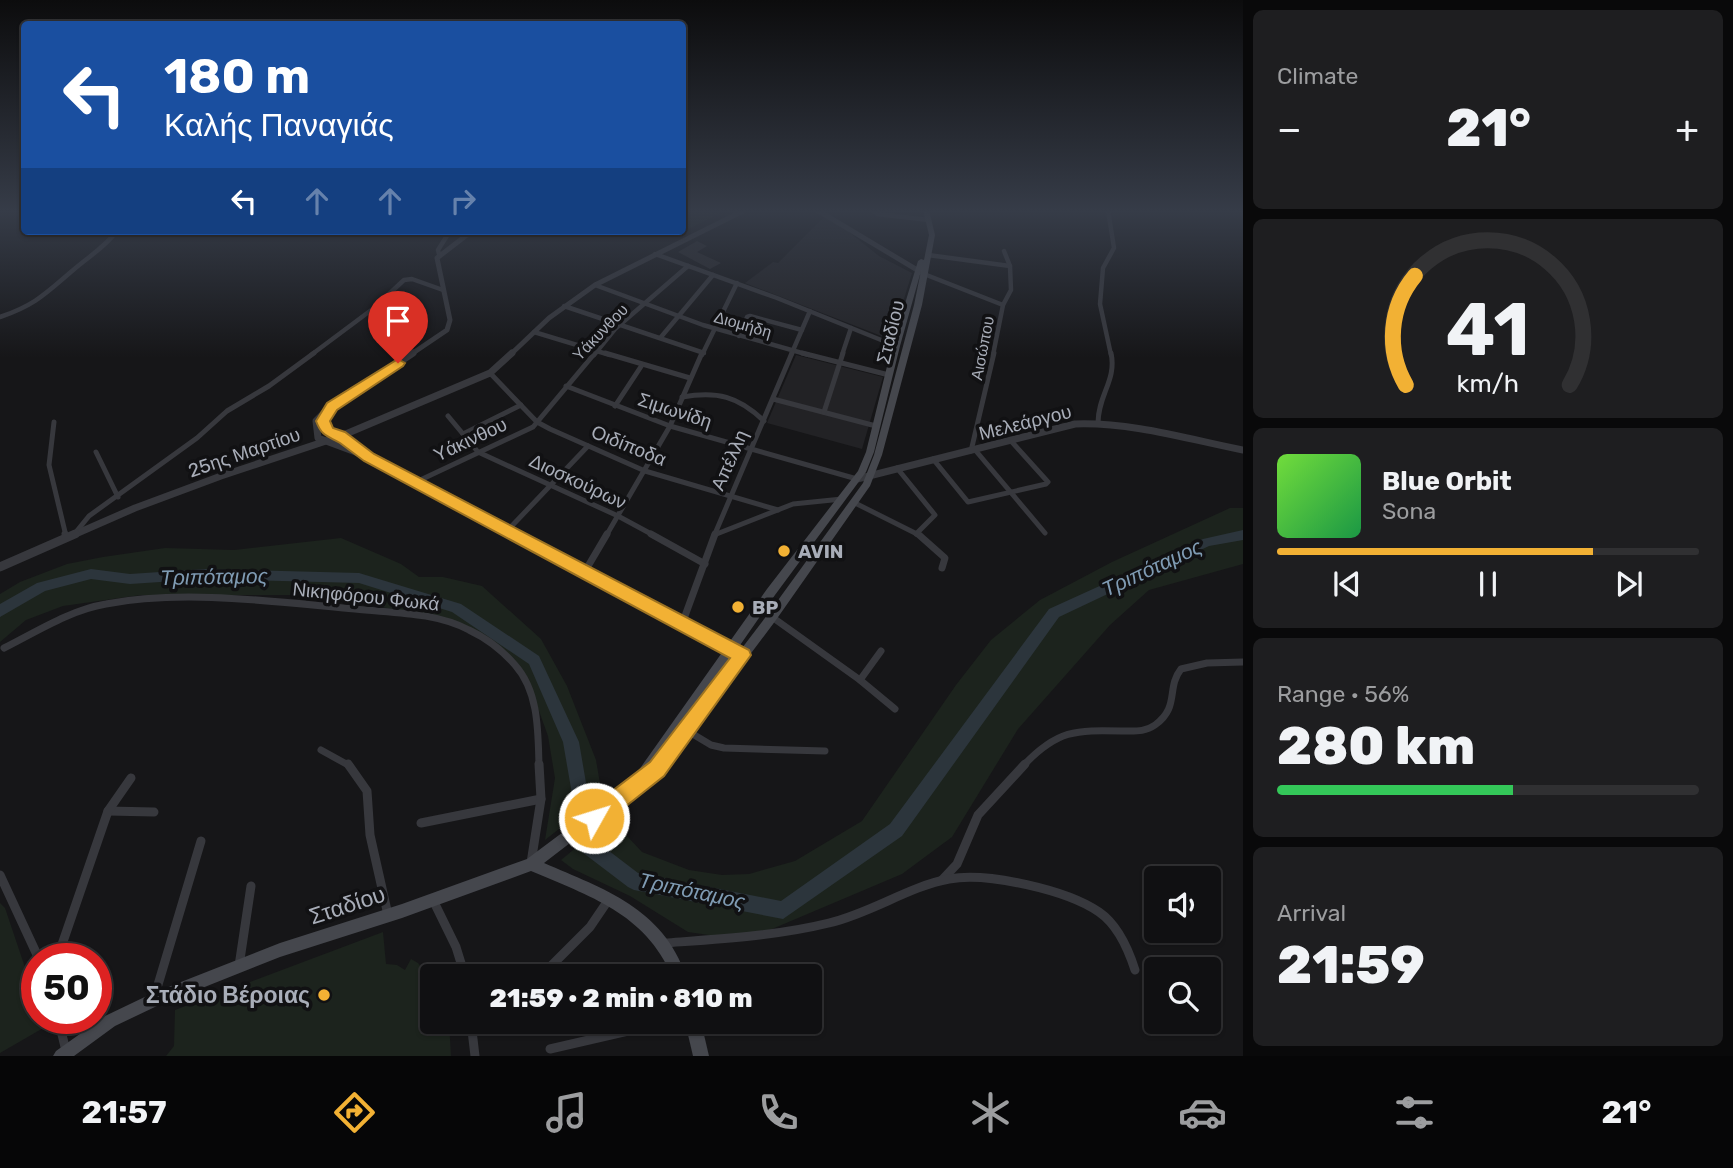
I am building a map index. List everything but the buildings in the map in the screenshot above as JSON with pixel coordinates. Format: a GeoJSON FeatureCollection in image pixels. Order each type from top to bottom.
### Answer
{"type":"FeatureCollection","features":[{"type":"Feature","properties":{"kind":"main road","name":"Σταδίου"},"geometry":{"type":"LineString","coordinates":[[63,1054],[110,1021],[153,1000],[239,966],[531,864],[556,848],[638,781],[657,769],[772,617],[855,503],[870,477],[918,305],[924,259]]}},
{"type":"Feature","properties":{"kind":"main road","name":"Σταδίου"},"geometry":{"type":"LineString","coordinates":[[638,781],[730,650],[857,479],[868,458],[895,346],[926,259]]}},
{"type":"Feature","properties":{"kind":"main road"},"geometry":{"type":"LineString","coordinates":[[531,864],[638,916],[666,943],[674,964]]}},
{"type":"Feature","properties":{"kind":"main road"},"geometry":{"type":"LineString","coordinates":[[696,1034],[701,1056]]}},
{"type":"Feature","properties":{"kind":"street"},"geometry":{"type":"LineString","coordinates":[[0,317],[30,307],[88,259]]}},
{"type":"Feature","properties":{"kind":"street"},"geometry":{"type":"LineString","coordinates":[[369,457],[324,442],[317,436],[315,423],[319,416],[447,330],[450,320],[437,259]]}},
{"type":"Feature","properties":{"kind":"street","name":"25ης Μαρτίου"},"geometry":{"type":"LineString","coordinates":[[0,567],[76,532],[182,489],[340,436],[490,373],[564,306],[595,285],[645,259]]}},
{"type":"Feature","properties":{"kind":"street"},"geometry":{"type":"LineString","coordinates":[[670,259],[810,311],[895,346]]}},
{"type":"Feature","properties":{"kind":"street"},"geometry":{"type":"LineString","coordinates":[[895,259],[1003,305]]}},
{"type":"Feature","properties":{"kind":"street"},"geometry":{"type":"LineString","coordinates":[[960,259],[1010,266]]}},
{"type":"Feature","properties":{"kind":"street","name":"Αισώπου"},"geometry":{"type":"LineString","coordinates":[[973,451],[1003,305],[1011,290],[1007,259]]}},
{"type":"Feature","properties":{"kind":"street"},"geometry":{"type":"LineString","coordinates":[[1098,423],[1098,407],[1114,368],[1100,304],[1103,268],[1108,259]]}},
{"type":"Feature","properties":{"kind":"street","name":"Υάκυνθου"},"geometry":{"type":"LineString","coordinates":[[537,422],[621,324],[688,266]]}},
{"type":"Feature","properties":{"kind":"street"},"geometry":{"type":"LineString","coordinates":[[662,338],[713,275]]}},
{"type":"Feature","properties":{"kind":"street"},"geometry":{"type":"LineString","coordinates":[[76,532],[89,516],[197,438],[227,411],[270,386],[374,308],[404,280],[412,279],[443,290]]}},
{"type":"Feature","properties":{"kind":"street"},"geometry":{"type":"LineString","coordinates":[[584,573],[670,426],[737,284]]}},
{"type":"Feature","properties":{"kind":"street","name":"Διομήδη"},"geometry":{"type":"LineString","coordinates":[[595,285],[642,306],[678,318],[889,375]]}},
{"type":"Feature","properties":{"kind":"street"},"geometry":{"type":"LineString","coordinates":[[564,306],[704,353]]}},
{"type":"Feature","properties":{"kind":"street","name":"Απέλλη"},"geometry":{"type":"LineString","coordinates":[[682,624],[729,496],[810,311]]}},
{"type":"Feature","properties":{"kind":"street"},"geometry":{"type":"LineString","coordinates":[[740,336],[747,317],[802,330]]}},
{"type":"Feature","properties":{"kind":"street"},"geometry":{"type":"LineString","coordinates":[[824,412],[851,328]]}},
{"type":"Feature","properties":{"kind":"street"},"geometry":{"type":"LineString","coordinates":[[534,331],[690,379]]}},
{"type":"Feature","properties":{"kind":"street"},"geometry":{"type":"LineString","coordinates":[[615,406],[642,365]]}},
{"type":"Feature","properties":{"kind":"street","name":"Οιδίποδα"},"geometry":{"type":"LineString","coordinates":[[490,373],[537,422],[645,471],[778,510]]}},
{"type":"Feature","properties":{"kind":"street","name":"Σιμωνίδη"},"geometry":{"type":"LineString","coordinates":[[566,386],[670,426],[857,479]]}},
{"type":"Feature","properties":{"kind":"street"},"geometry":{"type":"LineString","coordinates":[[682,397],[723,393],[744,402],[764,421]]}},
{"type":"Feature","properties":{"kind":"street"},"geometry":{"type":"LineString","coordinates":[[773,399],[876,426]]}},
{"type":"Feature","properties":{"kind":"street"},"geometry":{"type":"LineString","coordinates":[[463,434],[521,405]]}},
{"type":"Feature","properties":{"kind":"street"},"geometry":{"type":"LineString","coordinates":[[332,407],[326,414],[323,425],[331,435],[340,436],[369,457],[742,655]]}},
{"type":"Feature","properties":{"kind":"street","name":"Διοσκούρων"},"geometry":{"type":"LineString","coordinates":[[448,416],[478,452],[618,516],[705,564]]}},
{"type":"Feature","properties":{"kind":"street"},"geometry":{"type":"LineString","coordinates":[[54,422],[48,452],[52,485],[66,537]]}},
{"type":"Feature","properties":{"kind":"street","name":"Υάκινθου"},"geometry":{"type":"LineString","coordinates":[[416,482],[537,422]]}},
{"type":"Feature","properties":{"kind":"street","name":"Μελεάργου"},"geometry":{"type":"LineString","coordinates":[[857,479],[1012,442],[1067,425],[1098,423],[1243,450]]}},
{"type":"Feature","properties":{"kind":"street"},"geometry":{"type":"LineString","coordinates":[[933,459],[968,502],[1043,486],[1048,482],[1012,442]]}},
{"type":"Feature","properties":{"kind":"street"},"geometry":{"type":"LineString","coordinates":[[507,531],[588,446]]}},
{"type":"Feature","properties":{"kind":"street"},"geometry":{"type":"LineString","coordinates":[[973,451],[1045,533]]}},
{"type":"Feature","properties":{"kind":"street"},"geometry":{"type":"LineString","coordinates":[[96,452],[118,497]]}},
{"type":"Feature","properties":{"kind":"street"},"geometry":{"type":"LineString","coordinates":[[897,468],[935,515],[916,534]]}},
{"type":"Feature","properties":{"kind":"street"},"geometry":{"type":"LineString","coordinates":[[714,534],[778,510],[825,497],[842,499]]}},
{"type":"Feature","properties":{"kind":"street"},"geometry":{"type":"LineString","coordinates":[[855,503],[916,534],[942,553],[945,558],[942,568]]}},
{"type":"Feature","properties":{"kind":"street","name":"Νικηφόρου Φωκά"},"geometry":{"type":"LineString","coordinates":[[4,648],[65,617],[104,604],[145,599],[229,598],[282,602],[426,617],[468,629],[495,646],[516,666],[531,689],[538,737],[541,799],[531,864]]}},
{"type":"Feature","properties":{"kind":"street"},"geometry":{"type":"LineString","coordinates":[[772,617],[860,680],[895,709]]}},
{"type":"Feature","properties":{"kind":"street"},"geometry":{"type":"LineString","coordinates":[[860,680],[881,651]]}},
{"type":"Feature","properties":{"kind":"street"},"geometry":{"type":"LineString","coordinates":[[941,882],[957,864],[978,815],[1043,745],[1057,737],[1084,730],[1144,731],[1157,724],[1172,706],[1175,677],[1181,668],[1207,663],[1243,662]]}},
{"type":"Feature","properties":{"kind":"street"},"geometry":{"type":"LineString","coordinates":[[686,730],[711,745],[724,748],[825,751]]}},
{"type":"Feature","properties":{"kind":"street"},"geometry":{"type":"LineString","coordinates":[[321,750],[350,766],[368,791],[370,835],[388,915]]}},
{"type":"Feature","properties":{"kind":"street"},"geometry":{"type":"LineString","coordinates":[[63,943],[108,811],[114,798],[131,778]]}},
{"type":"Feature","properties":{"kind":"street"},"geometry":{"type":"LineString","coordinates":[[421,823],[541,799]]}},
{"type":"Feature","properties":{"kind":"street"},"geometry":{"type":"LineString","coordinates":[[108,811],[154,812]]}},
{"type":"Feature","properties":{"kind":"street"},"geometry":{"type":"LineString","coordinates":[[153,1000],[201,841]]}},
{"type":"Feature","properties":{"kind":"street"},"geometry":{"type":"LineString","coordinates":[[0,875],[32,943]]}},
{"type":"Feature","properties":{"kind":"street"},"geometry":{"type":"LineString","coordinates":[[666,943],[741,939],[851,918],[952,878],[980,878],[1017,884],[1080,902],[1099,912],[1114,927],[1130,951],[1135,970]]}},
{"type":"Feature","properties":{"kind":"street"},"geometry":{"type":"LineString","coordinates":[[239,966],[251,886]]}},
{"type":"Feature","properties":{"kind":"street"},"geometry":{"type":"LineString","coordinates":[[433,900],[456,942],[464,964]]}},
{"type":"Feature","properties":{"kind":"street"},"geometry":{"type":"LineString","coordinates":[[553,964],[590,926],[609,900]]}},
{"type":"Feature","properties":{"kind":"street"},"geometry":{"type":"LineString","coordinates":[[60,1034],[63,1054]]}},
{"type":"Feature","properties":{"kind":"street"},"geometry":{"type":"LineString","coordinates":[[472,1034],[475,1056]]}},
{"type":"Feature","properties":{"kind":"street"},"geometry":{"type":"LineString","coordinates":[[550,1049],[615,1034]]}},
{"type":"Feature","properties":{"kind":"shaded area"},"geometry":{"type":"Polygon","coordinates":[[[782,259],[885,259],[912,273],[892,338],[745,283],[773,262],[778,263],[782,259]]]}},
{"type":"Feature","properties":{"kind":"shaded area"},"geometry":{"type":"Polygon","coordinates":[[[796,355],[883,377],[862,449],[767,423],[796,355]]]}},
{"type":"Feature","properties":{"kind":"shaded area"},"geometry":{"type":"Polygon","coordinates":[[[1230,508],[1243,508],[1243,564],[1149,590],[1110,625],[1018,729],[952,837],[902,874],[772,929],[736,939],[688,932],[630,896],[573,869],[561,860],[611,819],[642,852],[689,870],[722,875],[749,874],[795,861],[862,821],[956,685],[991,640],[1040,600],[1112,562],[1230,508]]]}},
{"type":"Feature","properties":{"kind":"shaded area"},"geometry":{"type":"Polygon","coordinates":[[[341,538],[401,564],[419,577],[443,577],[482,586],[541,639],[567,686],[596,760],[602,795],[545,840],[555,778],[548,736],[539,711],[525,680],[501,649],[447,618],[309,595],[141,595],[63,606],[26,620],[0,642],[0,594],[20,582],[67,564],[165,548],[234,550],[341,538]]]}},
{"type":"Feature","properties":{"kind":"shaded area"},"geometry":{"type":"Polygon","coordinates":[[[0,903],[5,908],[21,956],[21,1034],[33,1034],[0,1053],[0,903]]]}},
{"type":"Feature","properties":{"kind":"shaded area","name":"Στάδιο Βέροιας"},"geometry":{"type":"Polygon","coordinates":[[[383,932],[386,964],[397,965],[405,970],[411,959],[420,965],[420,1034],[450,1034],[451,1056],[166,1056],[174,1046],[175,1010],[383,932]]]}},
{"type":"Feature","properties":{"kind":"waterway","name":"Τριπόταμος"},"geometry":{"type":"LineString","coordinates":[[0,611],[42,587],[91,574],[130,579],[205,574],[359,578],[456,608],[534,660],[571,742],[588,846],[634,881],[783,910],[896,830],[1054,613],[1207,542],[1243,535]]}},
{"type":"Feature","properties":{"kind":"place","name":"AVIN"},"geometry":{"type":"Point","coordinates":[784,551]}},
{"type":"Feature","properties":{"kind":"place","name":"BP"},"geometry":{"type":"Point","coordinates":[738,607]}},
{"type":"Feature","properties":{"kind":"place","name":"Στάδιο Βέροιας"},"geometry":{"type":"Point","coordinates":[324,995]}},
{"type":"Feature","properties":{"kind":"route"},"geometry":{"type":"LineString","coordinates":[[398,363],[327,411],[323,421],[327,431],[333,436],[340,436],[369,457],[429,490],[742,655],[657,769],[638,781],[594,818]]}}]}
